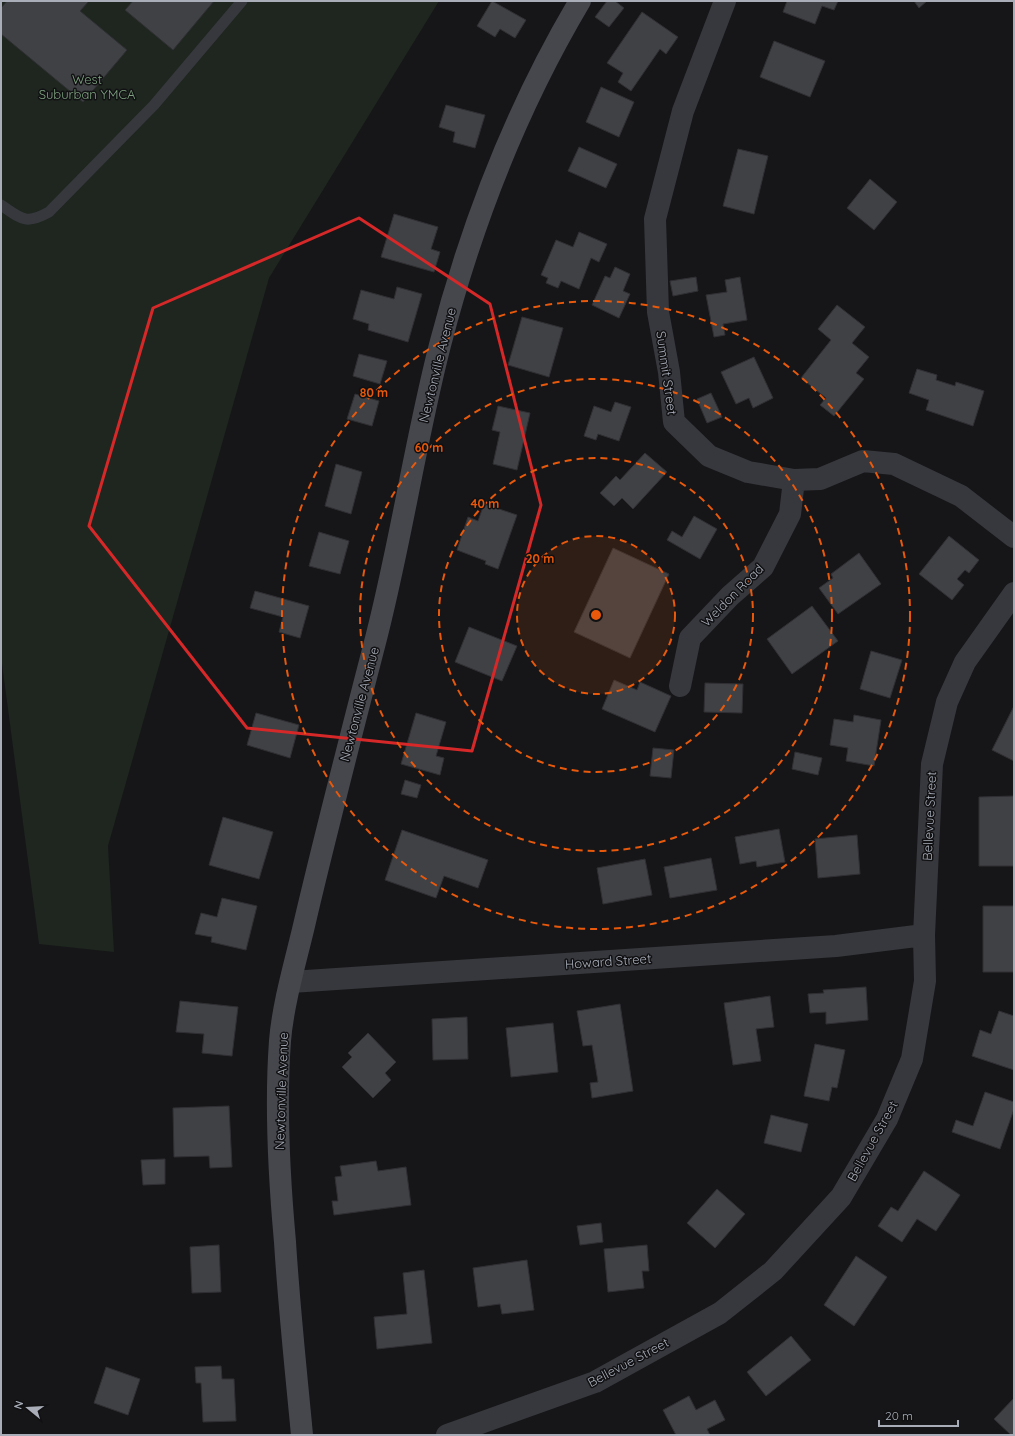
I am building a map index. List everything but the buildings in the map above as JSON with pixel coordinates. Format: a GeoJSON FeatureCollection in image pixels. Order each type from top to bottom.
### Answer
{"type":"FeatureCollection","features":[{"type":"Feature","properties":{"kind":"main road","name":"Newtonville Avenue"},"geometry":{"type":"LineString","coordinates":[[302,1435],[290,1315],[278,1134],[280,1038],[291,982],[333,800],[374,647],[391,575],[414,454],[440,343],[484,206],[510,138],[547,59],[580,1]]}},
{"type":"Feature","properties":{"kind":"street","name":"Summit Street"},"geometry":{"type":"LineString","coordinates":[[725,1],[683,111],[655,219],[658,312],[669,372],[674,422],[709,456],[748,472],[794,480],[820,479],[863,461],[894,464],[961,496],[1014,537]]}},
{"type":"Feature","properties":{"kind":"street","name":"Weldon Road"},"geometry":{"type":"LineString","coordinates":[[680,686],[690,638],[730,596],[763,567],[790,514],[794,480]]}},
{"type":"Feature","properties":{"kind":"street","name":"Bellevue Street"},"geometry":{"type":"LineString","coordinates":[[447,1435],[595,1382],[720,1313],[773,1271],[841,1197],[887,1120],[912,1059],[925,981],[924,935],[932,764],[947,702],[965,662],[1014,594]]}},
{"type":"Feature","properties":{"kind":"street","name":"Howard Street"},"geometry":{"type":"LineString","coordinates":[[291,982],[828,947],[924,935]]}},
{"type":"Feature","properties":{"kind":"lane"},"geometry":{"type":"LineString","coordinates":[[1,204],[19,217],[26,220],[36,219],[49,212],[154,105],[242,1]]}},
{"type":"Feature","properties":{"kind":"highlighted area"},"geometry":{"type":"Polygon","coordinates":[[[359,218],[490,304],[541,505],[472,751],[247,728],[89,526],[153,308],[359,218]]]}},
{"type":"Feature","properties":{"kind":"green space","name":"West Suburban YMCA"},"geometry":{"type":"Polygon","coordinates":[[[1,1],[439,1],[269,278],[108,846],[114,952],[39,944],[1,656],[1,1]]]}}]}
